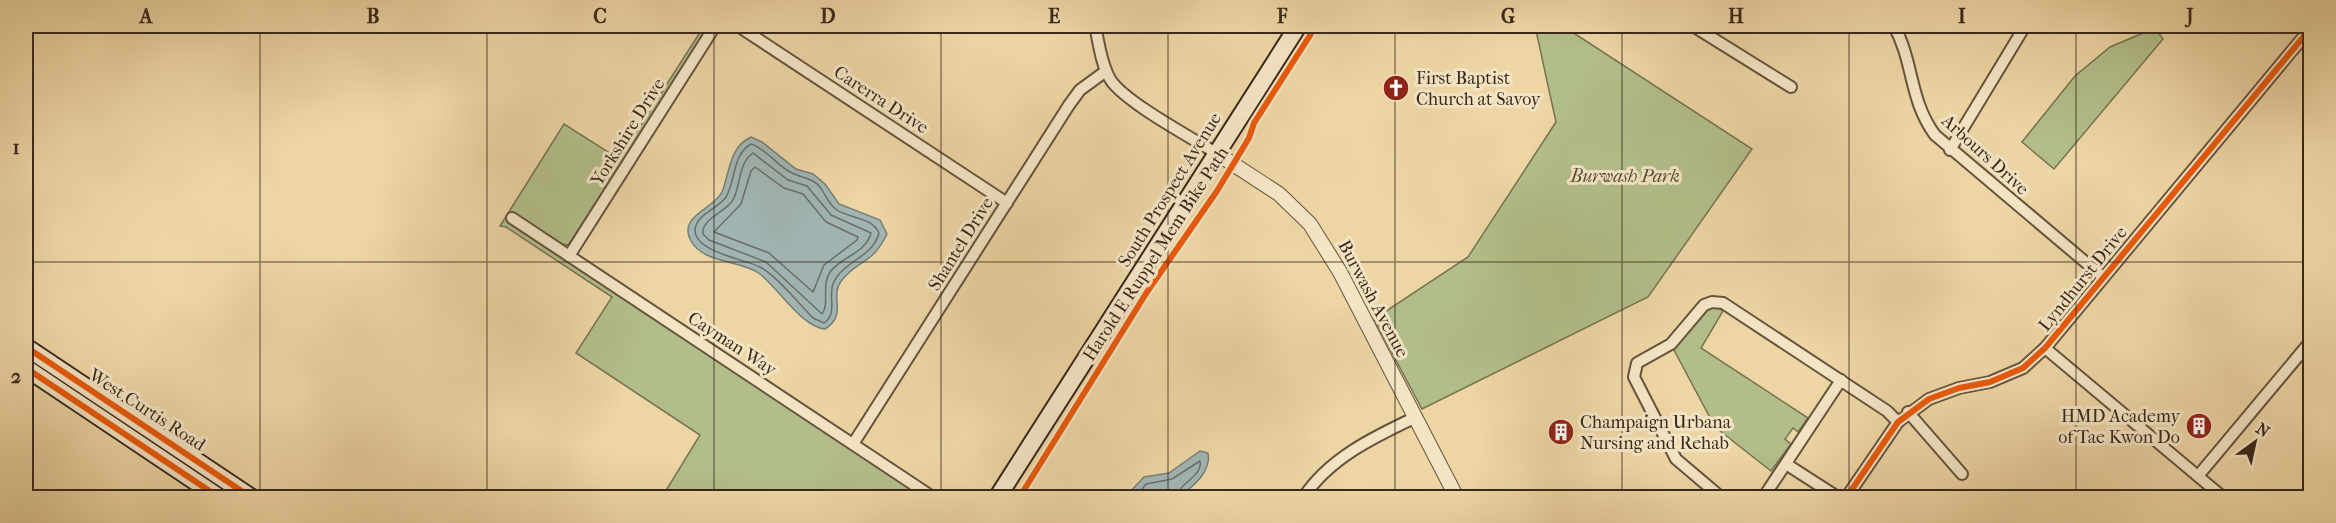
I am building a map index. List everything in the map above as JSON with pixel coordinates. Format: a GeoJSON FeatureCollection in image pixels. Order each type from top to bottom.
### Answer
{"type":"FeatureCollection","features":[{"type":"Feature","properties":{"kind":"main road","name":"South Prospect Avenue"},"geometry":{"type":"LineString","coordinates":[[997,498],[1298,26]]}},
{"type":"Feature","properties":{"kind":"main road","name":"West Curtis Road"},"geometry":{"type":"LineString","coordinates":[[26,347],[252,498]]}},
{"type":"Feature","properties":{"kind":"main road","name":"West Curtis Road"},"geometry":{"type":"LineString","coordinates":[[26,368],[220,498]]}},
{"type":"Feature","properties":{"kind":"street","name":"Yorkshire Drive"},"geometry":{"type":"LineString","coordinates":[[569,256],[715,26]]}},
{"type":"Feature","properties":{"kind":"street","name":"Carerra Drive"},"geometry":{"type":"LineString","coordinates":[[738,26],[1007,203]]}},
{"type":"Feature","properties":{"kind":"street"},"geometry":{"type":"LineString","coordinates":[[1095,26],[1106,71],[1112,82],[1130,97],[1216,153]]}},
{"type":"Feature","properties":{"kind":"street"},"geometry":{"type":"LineString","coordinates":[[1693,26],[1791,87]]}},
{"type":"Feature","properties":{"kind":"street","name":"Arbours Drive"},"geometry":{"type":"LineString","coordinates":[[1894,26],[1906,56],[1920,112],[1935,135],[2103,277]]}},
{"type":"Feature","properties":{"kind":"street"},"geometry":{"type":"LineString","coordinates":[[1950,150],[2025,26]]}},
{"type":"Feature","properties":{"kind":"street","name":"Lyndhurst Drive"},"geometry":{"type":"LineString","coordinates":[[1846,498],[1898,422],[1908,412],[1946,392],[2006,376],[2023,368],[2045,348],[2310,29]]}},
{"type":"Feature","properties":{"kind":"street","name":"Shantel Drive"},"geometry":{"type":"LineString","coordinates":[[854,444],[1080,90],[1106,71]]}},
{"type":"Feature","properties":{"kind":"street","name":"Burwash Avenue"},"geometry":{"type":"LineString","coordinates":[[1216,153],[1279,194],[1310,224],[1340,272],[1457,498]]}},
{"type":"Feature","properties":{"kind":"street","name":"Cayman Way"},"geometry":{"type":"LineString","coordinates":[[512,219],[934,498]]}},
{"type":"Feature","properties":{"kind":"street"},"geometry":{"type":"LineString","coordinates":[[1722,498],[1676,459],[1634,377],[1637,363],[1671,344],[1704,305],[1717,301],[1724,303],[1841,380],[1898,422]]}},
{"type":"Feature","properties":{"kind":"street"},"geometry":{"type":"LineString","coordinates":[[2198,476],[2310,342]]}},
{"type":"Feature","properties":{"kind":"street"},"geometry":{"type":"LineString","coordinates":[[2045,348],[2224,498]]}},
{"type":"Feature","properties":{"kind":"street"},"geometry":{"type":"LineString","coordinates":[[1763,498],[1841,380]]}},
{"type":"Feature","properties":{"kind":"street"},"geometry":{"type":"LineString","coordinates":[[1908,412],[1962,474]]}},
{"type":"Feature","properties":{"kind":"street"},"geometry":{"type":"LineString","coordinates":[[1304,498],[1322,473],[1334,462],[1416,417]]}},
{"type":"Feature","properties":{"kind":"street"},"geometry":{"type":"LineString","coordinates":[[1786,464],[1839,498]]}},
{"type":"Feature","properties":{"kind":"green space"},"geometry":{"type":"Polygon","coordinates":[[[704,26],[709,26],[568,245],[562,244],[514,213],[508,223],[925,497],[662,497],[700,435],[576,353],[612,297],[506,227],[500,226],[564,124],[619,159],[704,26]]]}},
{"type":"Feature","properties":{"kind":"green space","name":"Burwash Park"},"geometry":{"type":"Polygon","coordinates":[[[1535,26],[1563,26],[1752,149],[1648,297],[1422,409],[1374,319],[1468,257],[1556,122],[1535,26]]]}},
{"type":"Feature","properties":{"kind":"green space"},"geometry":{"type":"Polygon","coordinates":[[[2155,28],[2163,39],[2054,169],[2022,142],[2075,76],[2110,47],[2155,28]]]}},
{"type":"Feature","properties":{"kind":"green space"},"geometry":{"type":"Polygon","coordinates":[[[1714,305],[1723,311],[1701,348],[1808,418],[1798,432],[1793,428],[1785,439],[1791,444],[1771,471],[1715,427],[1674,350],[1706,308],[1714,305]]]}},
{"type":"Feature","properties":{"kind":"water"},"geometry":{"type":"Polygon","coordinates":[[[751,137],[762,142],[796,169],[813,174],[825,184],[839,204],[880,220],[887,234],[871,257],[848,273],[838,286],[836,317],[825,329],[816,327],[799,315],[760,274],[705,254],[691,241],[688,232],[689,225],[698,213],[718,198],[734,154],[744,141],[751,137]]]}},
{"type":"Feature","properties":{"kind":"water"},"geometry":{"type":"Polygon","coordinates":[[[1200,451],[1208,453],[1204,473],[1190,489],[1179,497],[1129,497],[1129,493],[1144,477],[1169,473],[1200,451]]]}},
{"type":"Feature","properties":{"kind":"cycle path","name":"Harold E Ruppel Mem Bike Path"},"geometry":{"type":"LineString","coordinates":[[1019,498],[1147,292],[1217,191],[1249,138],[1254,123],[1316,26]]}},
{"type":"Feature","properties":{"kind":"cycle path"},"geometry":{"type":"LineString","coordinates":[[1846,498],[1898,422],[1929,399],[1959,388],[1990,382],[2023,368],[2045,348],[2310,29]]}},
{"type":"Feature","properties":{"kind":"cycle path"},"geometry":{"type":"LineString","coordinates":[[26,347],[252,498]]}},
{"type":"Feature","properties":{"kind":"cycle path"},"geometry":{"type":"LineString","coordinates":[[26,368],[220,498]]}},
{"type":"Feature","properties":{"kind":"place","name":"First Baptist Church at Savoy"},"geometry":{"type":"Point","coordinates":[1396,88]}},
{"type":"Feature","properties":{"kind":"place","name":"HMD Academy of Tae Kwon Do"},"geometry":{"type":"Point","coordinates":[2199,426]}},
{"type":"Feature","properties":{"kind":"place","name":"Champaign Urbana Nursing and Rehab"},"geometry":{"type":"Point","coordinates":[1561,432]}}]}
